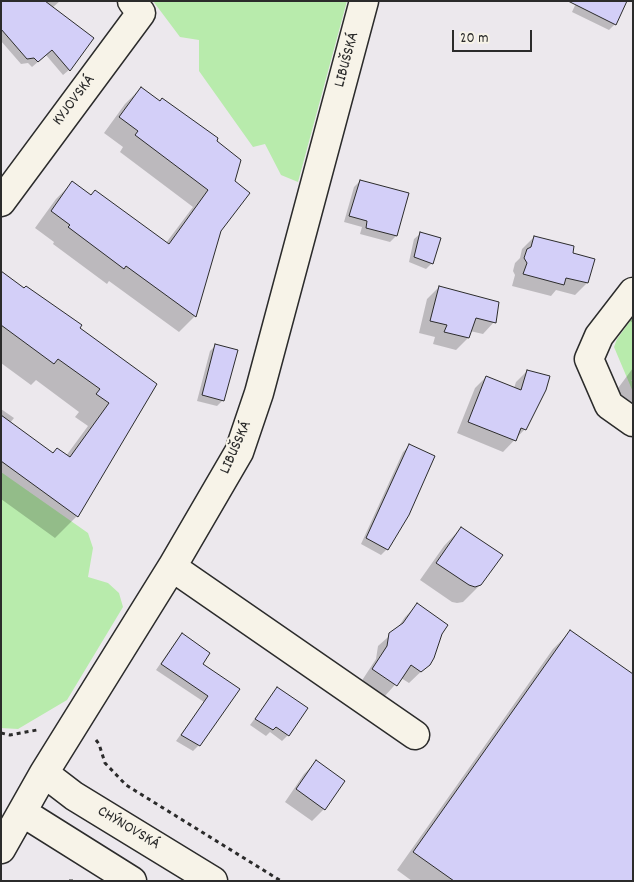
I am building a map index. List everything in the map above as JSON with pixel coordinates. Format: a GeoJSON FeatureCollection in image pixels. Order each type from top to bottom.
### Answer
{"type":"FeatureCollection","features":[{"type":"Feature","properties":{"kind":"street","name":"KYJOVSKÁ"},"geometry":{"type":"LineString","coordinates":[[1,202],[141,13],[132,1]]}},
{"type":"Feature","properties":{"kind":"street","name":"LIBUŠSKÁ"},"geometry":{"type":"LineString","coordinates":[[1,849],[44,773],[172,567],[239,452],[256,401],[364,1]]}},
{"type":"Feature","properties":{"kind":"street"},"geometry":{"type":"LineString","coordinates":[[633,292],[599,336],[589,359],[609,405],[633,422]]}},
{"type":"Feature","properties":{"kind":"street"},"geometry":{"type":"LineString","coordinates":[[172,567],[415,735]]}},
{"type":"Feature","properties":{"kind":"street","name":"CHÝNOVSKÁ"},"geometry":{"type":"LineString","coordinates":[[44,773],[74,796],[213,881]]}},
{"type":"Feature","properties":{"kind":"street"},"geometry":{"type":"LineString","coordinates":[[22,812],[132,881]]}},
{"type":"Feature","properties":{"kind":"path"},"geometry":{"type":"LineString","coordinates":[[77,722],[99,744],[105,763],[126,785],[281,881]]}},
{"type":"Feature","properties":{"kind":"path"},"geometry":{"type":"LineString","coordinates":[[1,733],[10,735],[39,730]]}},
{"type":"Feature","properties":{"kind":"path"},"geometry":{"type":"LineString","coordinates":[[69,881],[74,881]]}},
{"type":"Feature","properties":{"kind":"green space"},"geometry":{"type":"Polygon","coordinates":[[[153,1],[347,1],[298,182],[281,175],[265,144],[253,147],[199,71],[199,40],[180,37],[153,1]]]}},
{"type":"Feature","properties":{"kind":"green space"},"geometry":{"type":"Polygon","coordinates":[[[633,317],[633,378],[631,381],[633,381],[633,392],[614,347],[617,339],[633,317]]]}},
{"type":"Feature","properties":{"kind":"green space"},"geometry":{"type":"Polygon","coordinates":[[[1,472],[88,533],[93,548],[88,577],[108,583],[119,593],[123,607],[67,700],[18,729],[1,728],[1,472]]]}},
{"type":"Feature","properties":{"kind":"building"},"geometry":{"type":"Polygon","coordinates":[[[1,1],[45,1],[94,38],[70,71],[52,50],[38,62],[34,58],[27,59],[1,29],[1,1]]]}},
{"type":"Feature","properties":{"kind":"building"},"geometry":{"type":"Polygon","coordinates":[[[568,1],[627,1],[616,25],[568,1]]]}},
{"type":"Feature","properties":{"kind":"building"},"geometry":{"type":"Polygon","coordinates":[[[141,87],[160,101],[162,98],[218,138],[217,141],[241,160],[235,181],[250,193],[221,231],[196,317],[126,266],[124,269],[68,227],[70,225],[51,211],[72,181],[91,195],[95,190],[169,244],[208,190],[135,135],[138,131],[119,117],[141,87]]]}},
{"type":"Feature","properties":{"kind":"building"},"geometry":{"type":"Polygon","coordinates":[[[360,180],[409,193],[397,236],[366,228],[367,221],[349,216],[360,180]]]}},
{"type":"Feature","properties":{"kind":"building"},"geometry":{"type":"Polygon","coordinates":[[[420,232],[441,238],[433,264],[414,257],[420,232]]]}},
{"type":"Feature","properties":{"kind":"building"},"geometry":{"type":"Polygon","coordinates":[[[534,236],[574,246],[573,253],[595,259],[588,283],[566,278],[564,285],[523,274],[527,263],[524,258],[527,249],[531,247],[534,236]]]}},
{"type":"Feature","properties":{"kind":"building"},"geometry":{"type":"Polygon","coordinates":[[[1,271],[82,325],[80,328],[157,384],[78,517],[1,461],[1,415],[53,453],[57,448],[70,457],[109,403],[96,394],[100,389],[58,359],[54,364],[1,325],[1,271]]]}},
{"type":"Feature","properties":{"kind":"building"},"geometry":{"type":"Polygon","coordinates":[[[439,286],[499,302],[496,323],[476,318],[469,338],[444,332],[447,325],[430,321],[439,286]]]}},
{"type":"Feature","properties":{"kind":"building"},"geometry":{"type":"Polygon","coordinates":[[[215,344],[238,350],[224,401],[202,395],[215,344]]]}},
{"type":"Feature","properties":{"kind":"building"},"geometry":{"type":"Polygon","coordinates":[[[527,370],[550,376],[546,390],[526,430],[521,428],[516,441],[468,422],[486,376],[521,390],[527,370]]]}},
{"type":"Feature","properties":{"kind":"building"},"geometry":{"type":"Polygon","coordinates":[[[409,444],[435,456],[409,515],[388,550],[366,538],[409,444]]]}},
{"type":"Feature","properties":{"kind":"building"},"geometry":{"type":"Polygon","coordinates":[[[461,527],[503,555],[481,585],[475,587],[436,563],[461,527]]]}},
{"type":"Feature","properties":{"kind":"building"},"geometry":{"type":"Polygon","coordinates":[[[417,603],[448,625],[442,634],[430,665],[421,672],[411,665],[397,686],[372,669],[387,646],[389,633],[403,623],[417,603]]]}},
{"type":"Feature","properties":{"kind":"building"},"geometry":{"type":"Polygon","coordinates":[[[570,630],[633,674],[633,881],[454,881],[413,852],[570,630]]]}},
{"type":"Feature","properties":{"kind":"building"},"geometry":{"type":"Polygon","coordinates":[[[182,633],[210,653],[203,664],[240,689],[200,746],[181,735],[208,696],[161,664],[182,633]]]}},
{"type":"Feature","properties":{"kind":"building"},"geometry":{"type":"Polygon","coordinates":[[[277,687],[308,708],[289,736],[276,727],[273,730],[255,719],[277,687]]]}},
{"type":"Feature","properties":{"kind":"building"},"geometry":{"type":"Polygon","coordinates":[[[316,760],[345,781],[325,810],[296,789],[316,760]]]}}]}
